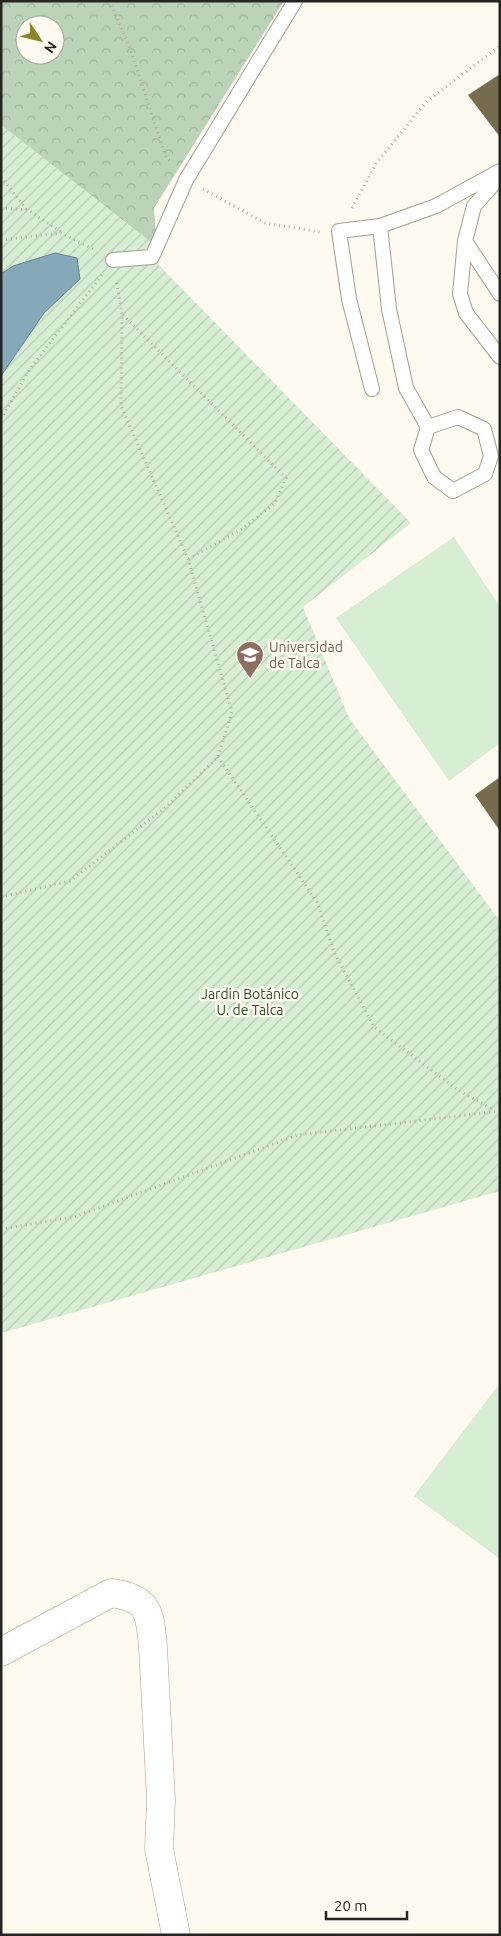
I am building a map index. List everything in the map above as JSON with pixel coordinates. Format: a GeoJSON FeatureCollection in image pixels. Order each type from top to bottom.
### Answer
{"type":"FeatureCollection","features":[{"type":"Feature","properties":{"kind":"street"},"geometry":{"type":"LineString","coordinates":[[1,1652],[111,1592],[128,1595],[141,1601],[151,1622],[153,1647],[161,1800],[159,1849],[176,1935]]}},
{"type":"Feature","properties":{"kind":"lane"},"geometry":{"type":"LineString","coordinates":[[114,260],[152,257],[186,180],[295,1]]}},
{"type":"Feature","properties":{"kind":"lane"},"geometry":{"type":"LineString","coordinates":[[372,389],[349,299],[340,231],[380,226],[436,206],[500,171]]}},
{"type":"Feature","properties":{"kind":"lane"},"geometry":{"type":"LineString","coordinates":[[500,177],[474,206],[465,241],[460,294],[466,313],[500,357]]}},
{"type":"Feature","properties":{"kind":"lane"},"geometry":{"type":"LineString","coordinates":[[380,226],[389,309],[406,388],[428,427],[421,450],[434,477],[453,491],[485,474],[491,456],[484,429],[458,417],[428,427]]}},
{"type":"Feature","properties":{"kind":"lane"},"geometry":{"type":"LineString","coordinates":[[465,241],[500,294]]}},
{"type":"Feature","properties":{"kind":"path"},"geometry":{"type":"LineString","coordinates":[[497,1],[500,5]]}},
{"type":"Feature","properties":{"kind":"path"},"geometry":{"type":"LineString","coordinates":[[340,231],[377,162],[427,101],[500,46]]}},
{"type":"Feature","properties":{"kind":"path"},"geometry":{"type":"LineString","coordinates":[[1,177],[28,210],[61,232],[114,260]]}},
{"type":"Feature","properties":{"kind":"path"},"geometry":{"type":"LineString","coordinates":[[1,208],[28,210]]}},
{"type":"Feature","properties":{"kind":"path"},"geometry":{"type":"LineString","coordinates":[[1,240],[61,232]]}},
{"type":"Feature","properties":{"kind":"path"},"geometry":{"type":"LineString","coordinates":[[1,897],[70,881],[166,808],[218,757],[232,712],[188,559],[121,406],[122,314],[114,260]]}},
{"type":"Feature","properties":{"kind":"path"},"geometry":{"type":"LineString","coordinates":[[1,419],[30,369],[114,260]]}},
{"type":"Feature","properties":{"kind":"path"},"geometry":{"type":"LineString","coordinates":[[122,314],[286,478],[275,503],[242,529],[188,559]]}},
{"type":"Feature","properties":{"kind":"path"},"geometry":{"type":"LineString","coordinates":[[218,757],[316,902],[334,952],[374,1027],[458,1090],[494,1110]]}},
{"type":"Feature","properties":{"kind":"path"},"geometry":{"type":"LineString","coordinates":[[1,1228],[74,1216],[298,1135],[494,1110],[500,1111]]}},
{"type":"Feature","properties":{"kind":"green space"},"geometry":{"type":"Polygon","coordinates":[[[1,1],[284,1],[154,208],[157,247],[1,125],[1,1]]]}},
{"type":"Feature","properties":{"kind":"green space","name":"Jardin Botánico U. de Talca"},"geometry":{"type":"Polygon","coordinates":[[[1,125],[157,247],[152,258],[411,523],[303,607],[349,718],[500,921],[500,1191],[1,1333],[1,125]]]}},
{"type":"Feature","properties":{"kind":"green space"},"geometry":{"type":"Polygon","coordinates":[[[454,537],[500,607],[500,743],[449,781],[336,618],[454,537]]]}},
{"type":"Feature","properties":{"kind":"green space"},"geometry":{"type":"Polygon","coordinates":[[[500,1383],[500,1559],[414,1496],[500,1383]]]}},
{"type":"Feature","properties":{"kind":"water"},"geometry":{"type":"Polygon","coordinates":[[[55,253],[77,258],[80,279],[44,313],[1,376],[1,274],[13,266],[55,253]]]}},
{"type":"Feature","properties":{"kind":"building"},"geometry":{"type":"Polygon","coordinates":[[[500,74],[500,137],[468,95],[500,74]]]}},
{"type":"Feature","properties":{"kind":"building"},"geometry":{"type":"Polygon","coordinates":[[[500,777],[500,831],[475,795],[500,777]]]}},
{"type":"Feature","properties":{"kind":"place","name":"Universidad de Talca"},"geometry":{"type":"Point","coordinates":[250,679]}}]}
